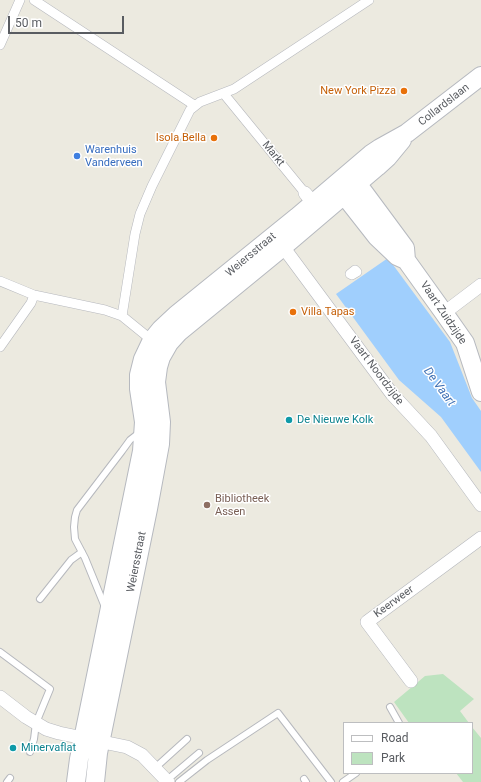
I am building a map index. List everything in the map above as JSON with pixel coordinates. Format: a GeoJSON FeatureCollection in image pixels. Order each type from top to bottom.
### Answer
{"type":"FeatureCollection","features":[{"type":"Feature","properties":{"kind":"main road","name":"Collardslaan"},"geometry":{"type":"LineString","coordinates":[[347,184],[380,148],[407,133],[481,76]]}},
{"type":"Feature","properties":{"kind":"main road","name":"Weiersstraat"},"geometry":{"type":"LineString","coordinates":[[76,782],[83,738],[109,617],[127,518],[142,451],[144,430],[143,411],[148,382],[158,367],[158,345],[179,332],[230,281],[279,241],[313,203],[347,184]]}},
{"type":"Feature","properties":{"kind":"main road","name":"Vaart Zuidzijde"},"geometry":{"type":"LineString","coordinates":[[347,184],[405,248],[406,260],[465,343],[481,392]]}},
{"type":"Feature","properties":{"kind":"main road","name":"Weiersstraat"},"geometry":{"type":"LineString","coordinates":[[95,782],[101,741],[160,444],[161,422],[148,382]]}},
{"type":"Feature","properties":{"kind":"street"},"geometry":{"type":"LineString","coordinates":[[0,45],[20,0]]}},
{"type":"Feature","properties":{"kind":"street"},"geometry":{"type":"LineString","coordinates":[[34,0],[194,105]]}},
{"type":"Feature","properties":{"kind":"street"},"geometry":{"type":"LineString","coordinates":[[122,316],[135,234],[140,214],[187,114],[194,105],[234,89],[369,0]]}},
{"type":"Feature","properties":{"kind":"street","name":"Markt"},"geometry":{"type":"LineString","coordinates":[[224,94],[313,203]]}},
{"type":"Feature","properties":{"kind":"street","name":"Vaart Noordzijde"},"geometry":{"type":"LineString","coordinates":[[279,241],[392,394],[431,436],[481,505]]}},
{"type":"Feature","properties":{"kind":"street"},"geometry":{"type":"LineString","coordinates":[[0,281],[34,295],[105,310],[122,316],[158,345]]}},
{"type":"Feature","properties":{"kind":"street"},"geometry":{"type":"LineString","coordinates":[[444,313],[481,285]]}},
{"type":"Feature","properties":{"kind":"street"},"geometry":{"type":"LineString","coordinates":[[0,347],[32,303],[34,295]]}},
{"type":"Feature","properties":{"kind":"street","name":"Keerweer"},"geometry":{"type":"LineString","coordinates":[[411,680],[367,622],[481,538]]}},
{"type":"Feature","properties":{"kind":"street"},"geometry":{"type":"LineString","coordinates":[[0,697],[46,729],[58,733],[127,747],[142,755],[155,768],[172,781]]}},
{"type":"Feature","properties":{"kind":"lane"},"geometry":{"type":"LineString","coordinates":[[109,617],[76,539],[74,517],[77,510],[130,440],[144,430]]}},
{"type":"Feature","properties":{"kind":"lane"},"geometry":{"type":"LineString","coordinates":[[40,599],[71,560],[82,552]]}},
{"type":"Feature","properties":{"kind":"lane"},"geometry":{"type":"LineString","coordinates":[[0,652],[50,689],[36,723],[34,739],[30,752]]}},
{"type":"Feature","properties":{"kind":"lane"},"geometry":{"type":"LineString","coordinates":[[390,707],[398,722]]}},
{"type":"Feature","properties":{"kind":"lane"},"geometry":{"type":"LineString","coordinates":[[172,781],[207,760],[278,713],[331,782]]}},
{"type":"Feature","properties":{"kind":"lane"},"geometry":{"type":"LineString","coordinates":[[155,768],[187,739]]}},
{"type":"Feature","properties":{"kind":"lane"},"geometry":{"type":"LineString","coordinates":[[172,781],[199,753]]}},
{"type":"Feature","properties":{"kind":"lane"},"geometry":{"type":"LineString","coordinates":[[343,782],[355,774]]}},
{"type":"Feature","properties":{"kind":"green space"},"geometry":{"type":"Polygon","coordinates":[[[443,674],[474,699],[460,711],[468,722],[408,722],[394,702],[425,676],[443,674]]]}},
{"type":"Feature","properties":{"kind":"green space"},"geometry":{"type":"Polygon","coordinates":[[[473,728],[481,738],[481,782],[463,782],[457,774],[473,774],[473,728]]]}},
{"type":"Feature","properties":{"kind":"water","name":"De Vaart"},"geometry":{"type":"Polygon","coordinates":[[[388,258],[450,342],[472,398],[481,411],[481,472],[441,417],[399,380],[336,294],[388,258]]]}},
{"type":"Feature","properties":{"kind":"place","name":"New York Pizza"},"geometry":{"type":"Point","coordinates":[404,91]}},
{"type":"Feature","properties":{"kind":"place","name":"Isola Bella"},"geometry":{"type":"Point","coordinates":[214,138]}},
{"type":"Feature","properties":{"kind":"place","name":"Warenhuis Vanderveen"},"geometry":{"type":"Point","coordinates":[77,156]}},
{"type":"Feature","properties":{"kind":"place","name":"Villa Tapas"},"geometry":{"type":"Point","coordinates":[293,312]}},
{"type":"Feature","properties":{"kind":"place","name":"De Nieuwe Kolk"},"geometry":{"type":"Point","coordinates":[289,420]}},
{"type":"Feature","properties":{"kind":"place","name":"Bibliotheek Assen"},"geometry":{"type":"Point","coordinates":[207,505]}},
{"type":"Feature","properties":{"kind":"place","name":"Minervaflat"},"geometry":{"type":"Point","coordinates":[13,748]}}]}
